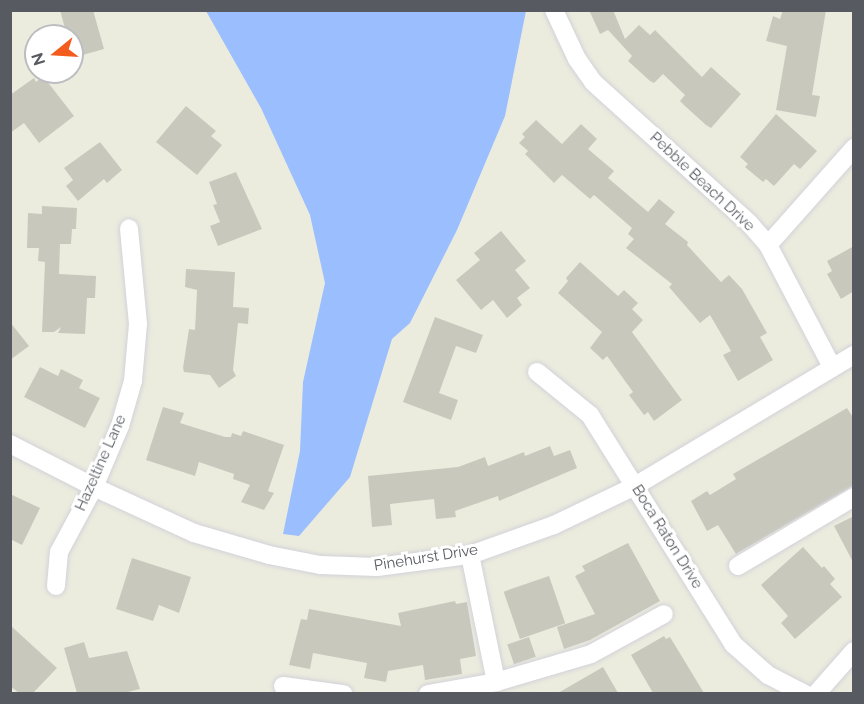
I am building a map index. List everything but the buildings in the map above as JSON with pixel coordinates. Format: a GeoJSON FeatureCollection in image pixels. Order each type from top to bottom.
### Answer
{"type":"FeatureCollection","features":[{"type":"Feature","properties":{"kind":"street","name":"Pebble Beach Drive"},"geometry":{"type":"LineString","coordinates":[[554,10],[577,59],[593,82],[749,223],[768,245],[832,367]]}},
{"type":"Feature","properties":{"kind":"street"},"geometry":{"type":"LineString","coordinates":[[768,245],[854,148]]}},
{"type":"Feature","properties":{"kind":"street","name":"Hazeltine Lane"},"geometry":{"type":"LineString","coordinates":[[56,586],[59,552],[94,487],[120,426],[133,381],[138,324],[129,228]]}},
{"type":"Feature","properties":{"kind":"street","name":"Pinehurst Drive"},"geometry":{"type":"LineString","coordinates":[[10,444],[94,487],[194,533],[269,555],[320,565],[377,567],[470,555],[554,525],[635,486],[854,355]]}},
{"type":"Feature","properties":{"kind":"street","name":"Boca Raton Drive"},"geometry":{"type":"LineString","coordinates":[[537,372],[590,415],[734,644],[768,675],[805,693]]}},
{"type":"Feature","properties":{"kind":"street"},"geometry":{"type":"LineString","coordinates":[[738,567],[854,497]]}},
{"type":"Feature","properties":{"kind":"street"},"geometry":{"type":"LineString","coordinates":[[470,555],[496,681]]}},
{"type":"Feature","properties":{"kind":"street"},"geometry":{"type":"LineString","coordinates":[[428,693],[496,681],[591,654],[664,614]]}},
{"type":"Feature","properties":{"kind":"street"},"geometry":{"type":"LineString","coordinates":[[816,693],[854,651]]}},
{"type":"Feature","properties":{"kind":"street"},"geometry":{"type":"LineString","coordinates":[[283,686],[343,693]]}},
{"type":"Feature","properties":{"kind":"water"},"geometry":{"type":"Polygon","coordinates":[[[206,11],[526,11],[505,116],[457,230],[410,323],[392,339],[350,477],[299,536],[283,534],[300,451],[303,382],[325,283],[310,215],[261,108],[206,11]]]}}]}
